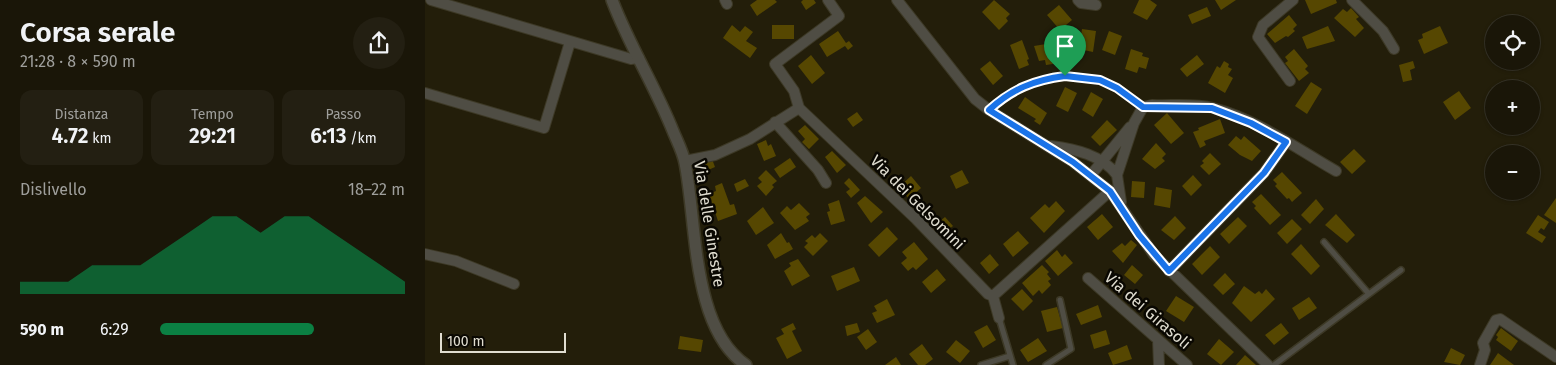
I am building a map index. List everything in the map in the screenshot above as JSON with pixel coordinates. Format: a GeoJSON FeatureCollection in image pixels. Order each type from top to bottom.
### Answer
{"type":"FeatureCollection","features":[{"type":"Feature","properties":{"kind":"street"},"geometry":{"type":"LineString","coordinates":[[431,0],[570,42],[631,59],[639,58]]}},
{"type":"Feature","properties":{"kind":"street","name":"Via delle Ginestre"},"geometry":{"type":"LineString","coordinates":[[612,0],[669,120],[685,162],[699,270],[708,308],[731,351],[746,365]]}},
{"type":"Feature","properties":{"kind":"street"},"geometry":{"type":"LineString","coordinates":[[685,162],[715,156],[750,139],[799,108],[794,91],[775,64],[839,16],[828,0]]}},
{"type":"Feature","properties":{"kind":"street"},"geometry":{"type":"LineString","coordinates":[[1077,0],[1081,3],[1096,5]]}},
{"type":"Feature","properties":{"kind":"street"},"geometry":{"type":"LineString","coordinates":[[1290,81],[1258,37],[1263,26],[1293,0]]}},
{"type":"Feature","properties":{"kind":"street"},"geometry":{"type":"LineString","coordinates":[[1352,0],[1383,31],[1394,49]]}},
{"type":"Feature","properties":{"kind":"street"},"geometry":{"type":"LineString","coordinates":[[899,1],[975,99],[989,110],[1091,175],[1110,191],[1122,206],[1139,235],[1169,271],[1268,365]]}},
{"type":"Feature","properties":{"kind":"street"},"geometry":{"type":"LineString","coordinates":[[425,93],[543,128],[570,42]]}},
{"type":"Feature","properties":{"kind":"street"},"geometry":{"type":"LineString","coordinates":[[1091,175],[1134,123],[1143,107],[1212,108],[1251,123],[1336,170]]}},
{"type":"Feature","properties":{"kind":"street","name":"Via dei Gelsomini"},"geometry":{"type":"LineString","coordinates":[[799,108],[916,219],[988,294],[993,296]]}},
{"type":"Feature","properties":{"kind":"street"},"geometry":{"type":"LineString","coordinates":[[775,122],[818,170],[826,183]]}},
{"type":"Feature","properties":{"kind":"street"},"geometry":{"type":"LineString","coordinates":[[1117,175],[1134,123]]}},
{"type":"Feature","properties":{"kind":"street"},"geometry":{"type":"LineString","coordinates":[[1169,271],[1264,173],[1286,142]]}},
{"type":"Feature","properties":{"kind":"street"},"geometry":{"type":"LineString","coordinates":[[1046,145],[1069,148],[1110,165],[1117,175],[1122,206]]}},
{"type":"Feature","properties":{"kind":"street"},"geometry":{"type":"LineString","coordinates":[[999,318],[993,296],[1110,191]]}},
{"type":"Feature","properties":{"kind":"street"},"geometry":{"type":"LineString","coordinates":[[425,247],[461,256]]}},
{"type":"Feature","properties":{"kind":"street"},"geometry":{"type":"LineString","coordinates":[[425,254],[456,261],[514,284]]}},
{"type":"Feature","properties":{"kind":"street","name":"Via dei Girasoli"},"geometry":{"type":"LineString","coordinates":[[1088,278],[1187,365]]}},
{"type":"Feature","properties":{"kind":"street"},"geometry":{"type":"LineString","coordinates":[[1480,365],[1485,350],[1483,343],[1497,320],[1500,319],[1556,357]]}},
{"type":"Feature","properties":{"kind":"street"},"geometry":{"type":"LineString","coordinates":[[1158,340],[1159,365]]}},
{"type":"Feature","properties":{"kind":"lane"},"geometry":{"type":"LineString","coordinates":[[989,110],[1000,100],[1025,86],[1041,79],[1065,76],[1100,80],[1117,88],[1143,107]]}},
{"type":"Feature","properties":{"kind":"lane"},"geometry":{"type":"LineString","coordinates":[[1324,242],[1369,294]]}},
{"type":"Feature","properties":{"kind":"lane"},"geometry":{"type":"LineString","coordinates":[[1274,365],[1401,270]]}},
{"type":"Feature","properties":{"kind":"lane"},"geometry":{"type":"LineString","coordinates":[[1046,365],[1071,349],[1060,300]]}},
{"type":"Feature","properties":{"kind":"lane"},"geometry":{"type":"LineString","coordinates":[[999,318],[1013,365]]}},
{"type":"Feature","properties":{"kind":"lane"},"geometry":{"type":"LineString","coordinates":[[981,365],[1010,356]]}},
{"type":"Feature","properties":{"kind":"building"},"geometry":{"type":"Polygon","coordinates":[[[757,0],[775,0],[777,2],[757,16],[750,5],[757,0]]]}},
{"type":"Feature","properties":{"kind":"building"},"geometry":{"type":"Polygon","coordinates":[[[803,0],[814,0],[816,3],[806,10],[801,2],[803,0]]]}},
{"type":"Feature","properties":{"kind":"building"},"geometry":{"type":"Polygon","coordinates":[[[994,0],[1010,14],[1006,18],[1008,21],[999,30],[982,12],[994,0]]]}},
{"type":"Feature","properties":{"kind":"building"},"geometry":{"type":"Polygon","coordinates":[[[1139,0],[1150,0],[1157,5],[1147,20],[1133,13],[1139,0]]]}},
{"type":"Feature","properties":{"kind":"building"},"geometry":{"type":"Polygon","coordinates":[[[1215,0],[1236,0],[1221,10],[1215,0]]]}},
{"type":"Feature","properties":{"kind":"building"},"geometry":{"type":"Polygon","coordinates":[[[1305,0],[1336,0],[1337,3],[1311,14],[1305,0]]]}},
{"type":"Feature","properties":{"kind":"building"},"geometry":{"type":"Polygon","coordinates":[[[1059,5],[1072,20],[1060,30],[1047,15],[1059,5]]]}},
{"type":"Feature","properties":{"kind":"building"},"geometry":{"type":"Polygon","coordinates":[[[1207,7],[1211,16],[1192,24],[1188,15],[1207,7]]]}},
{"type":"Feature","properties":{"kind":"building"},"geometry":{"type":"Polygon","coordinates":[[[1351,8],[1359,17],[1356,19],[1364,28],[1355,37],[1334,18],[1343,9],[1347,12],[1351,8]]]}},
{"type":"Feature","properties":{"kind":"building"},"geometry":{"type":"Polygon","coordinates":[[[1289,15],[1297,25],[1293,29],[1295,31],[1288,37],[1286,36],[1275,43],[1267,34],[1289,15]]]}},
{"type":"Feature","properties":{"kind":"building"},"geometry":{"type":"Polygon","coordinates":[[[732,25],[740,32],[745,26],[753,32],[746,41],[757,48],[750,58],[723,38],[732,25]]]}},
{"type":"Feature","properties":{"kind":"building"},"geometry":{"type":"Polygon","coordinates":[[[772,25],[794,25],[794,39],[772,39],[772,25]]]}},
{"type":"Feature","properties":{"kind":"building"},"geometry":{"type":"Polygon","coordinates":[[[1328,26],[1335,41],[1307,49],[1302,37],[1328,26]]]}},
{"type":"Feature","properties":{"kind":"building"},"geometry":{"type":"Polygon","coordinates":[[[1440,26],[1448,43],[1424,54],[1418,40],[1423,38],[1422,34],[1440,26]]]}},
{"type":"Feature","properties":{"kind":"building"},"geometry":{"type":"Polygon","coordinates":[[[1082,29],[1096,31],[1093,52],[1079,49],[1082,29]]]}},
{"type":"Feature","properties":{"kind":"building"},"geometry":{"type":"Polygon","coordinates":[[[838,31],[846,43],[849,41],[853,46],[848,50],[845,46],[827,57],[819,44],[838,31]]]}},
{"type":"Feature","properties":{"kind":"building"},"geometry":{"type":"Polygon","coordinates":[[[1109,31],[1122,36],[1115,55],[1102,50],[1109,31]]]}},
{"type":"Feature","properties":{"kind":"building"},"geometry":{"type":"Polygon","coordinates":[[[1022,40],[1029,59],[1027,60],[1029,65],[1019,69],[1010,45],[1022,40]]]}},
{"type":"Feature","properties":{"kind":"building"},"geometry":{"type":"Polygon","coordinates":[[[1058,42],[1059,49],[1064,49],[1066,62],[1046,65],[1045,60],[1039,61],[1034,46],[1058,42]]]}},
{"type":"Feature","properties":{"kind":"building"},"geometry":{"type":"Polygon","coordinates":[[[1131,49],[1143,53],[1142,56],[1149,58],[1146,69],[1139,67],[1137,73],[1125,69],[1131,49]]]}},
{"type":"Feature","properties":{"kind":"building"},"geometry":{"type":"Polygon","coordinates":[[[1294,49],[1308,66],[1305,69],[1309,73],[1299,81],[1285,63],[1288,61],[1285,57],[1294,49]]]}},
{"type":"Feature","properties":{"kind":"building"},"geometry":{"type":"Polygon","coordinates":[[[811,55],[825,73],[812,84],[798,66],[811,55]]]}},
{"type":"Feature","properties":{"kind":"building"},"geometry":{"type":"Polygon","coordinates":[[[1197,55],[1204,64],[1187,77],[1180,69],[1197,55]]]}},
{"type":"Feature","properties":{"kind":"building"},"geometry":{"type":"Polygon","coordinates":[[[990,61],[1003,76],[993,85],[980,69],[990,61]]]}},
{"type":"Feature","properties":{"kind":"building"},"geometry":{"type":"Polygon","coordinates":[[[1224,61],[1232,69],[1228,75],[1233,78],[1225,93],[1208,83],[1217,66],[1220,68],[1224,61]]]}},
{"type":"Feature","properties":{"kind":"building"},"geometry":{"type":"Polygon","coordinates":[[[1413,61],[1415,68],[1410,70],[1412,80],[1403,82],[1399,65],[1413,61]]]}},
{"type":"Feature","properties":{"kind":"building"},"geometry":{"type":"Polygon","coordinates":[[[1311,82],[1322,89],[1307,114],[1295,106],[1311,82]]]}},
{"type":"Feature","properties":{"kind":"building"},"geometry":{"type":"Polygon","coordinates":[[[1065,87],[1077,93],[1068,112],[1056,106],[1065,87]]]}},
{"type":"Feature","properties":{"kind":"building"},"geometry":{"type":"Polygon","coordinates":[[[1459,91],[1471,108],[1455,120],[1443,102],[1459,91]]]}},
{"type":"Feature","properties":{"kind":"building"},"geometry":{"type":"Polygon","coordinates":[[[1091,92],[1103,99],[1093,117],[1082,110],[1091,92]]]}},
{"type":"Feature","properties":{"kind":"building"},"geometry":{"type":"Polygon","coordinates":[[[1025,97],[1047,113],[1040,125],[1034,121],[1036,119],[1018,108],[1025,97]]]}},
{"type":"Feature","properties":{"kind":"building"},"geometry":{"type":"Polygon","coordinates":[[[857,112],[863,120],[853,127],[847,119],[857,112]]]}},
{"type":"Feature","properties":{"kind":"building"},"geometry":{"type":"Polygon","coordinates":[[[1167,113],[1184,133],[1171,144],[1154,125],[1167,113]]]}},
{"type":"Feature","properties":{"kind":"building"},"geometry":{"type":"Polygon","coordinates":[[[1220,119],[1225,133],[1204,141],[1206,145],[1200,148],[1193,132],[1220,119]]]}},
{"type":"Feature","properties":{"kind":"building"},"geometry":{"type":"Polygon","coordinates":[[[1107,120],[1117,130],[1100,146],[1091,137],[1107,120]]]}},
{"type":"Feature","properties":{"kind":"building"},"geometry":{"type":"Polygon","coordinates":[[[805,125],[819,139],[809,149],[802,142],[805,139],[798,131],[805,125]]]}},
{"type":"Feature","properties":{"kind":"building"},"geometry":{"type":"Polygon","coordinates":[[[1236,136],[1241,140],[1244,136],[1261,151],[1252,161],[1240,155],[1228,145],[1236,136]]]}},
{"type":"Feature","properties":{"kind":"building"},"geometry":{"type":"Polygon","coordinates":[[[766,140],[768,146],[771,144],[776,156],[764,161],[757,144],[766,140]]]}},
{"type":"Feature","properties":{"kind":"building"},"geometry":{"type":"Polygon","coordinates":[[[1156,143],[1166,154],[1162,158],[1165,161],[1155,169],[1142,159],[1156,143]]]}},
{"type":"Feature","properties":{"kind":"building"},"geometry":{"type":"Polygon","coordinates":[[[1354,149],[1366,161],[1352,174],[1340,162],[1354,149]]]}},
{"type":"Feature","properties":{"kind":"building"},"geometry":{"type":"Polygon","coordinates":[[[832,151],[846,165],[837,173],[825,157],[832,151]]]}},
{"type":"Feature","properties":{"kind":"building"},"geometry":{"type":"Polygon","coordinates":[[[1210,153],[1221,164],[1209,175],[1200,166],[1210,153]]]}},
{"type":"Feature","properties":{"kind":"building"},"geometry":{"type":"Polygon","coordinates":[[[790,158],[796,167],[780,178],[774,169],[790,158]]]}},
{"type":"Feature","properties":{"kind":"building"},"geometry":{"type":"Polygon","coordinates":[[[712,159],[715,167],[697,175],[693,167],[712,159]]]}},
{"type":"Feature","properties":{"kind":"building"},"geometry":{"type":"Polygon","coordinates":[[[766,170],[777,181],[772,185],[774,187],[766,196],[757,186],[762,182],[758,178],[766,170]]]}},
{"type":"Feature","properties":{"kind":"building"},"geometry":{"type":"Polygon","coordinates":[[[962,170],[969,183],[956,189],[950,176],[962,170]]]}},
{"type":"Feature","properties":{"kind":"building"},"geometry":{"type":"Polygon","coordinates":[[[1282,172],[1302,193],[1292,202],[1275,186],[1277,184],[1273,180],[1282,172]]]}},
{"type":"Feature","properties":{"kind":"building"},"geometry":{"type":"Polygon","coordinates":[[[1193,175],[1202,185],[1191,196],[1182,186],[1193,175]]]}},
{"type":"Feature","properties":{"kind":"building"},"geometry":{"type":"Polygon","coordinates":[[[911,176],[921,188],[909,199],[899,187],[911,176]]]}},
{"type":"Feature","properties":{"kind":"building"},"geometry":{"type":"Polygon","coordinates":[[[849,178],[860,190],[851,198],[846,192],[850,189],[844,183],[849,178]]]}},
{"type":"Feature","properties":{"kind":"building"},"geometry":{"type":"Polygon","coordinates":[[[745,179],[749,186],[737,192],[734,184],[745,179]]]}},
{"type":"Feature","properties":{"kind":"building"},"geometry":{"type":"Polygon","coordinates":[[[1132,181],[1145,182],[1144,198],[1131,197],[1132,181]]]}},
{"type":"Feature","properties":{"kind":"building"},"geometry":{"type":"Polygon","coordinates":[[[722,183],[730,205],[734,204],[737,214],[718,221],[709,194],[716,191],[715,186],[722,183]]]}},
{"type":"Feature","properties":{"kind":"building"},"geometry":{"type":"Polygon","coordinates":[[[1156,187],[1172,190],[1170,208],[1154,205],[1156,187]]]}},
{"type":"Feature","properties":{"kind":"building"},"geometry":{"type":"Polygon","coordinates":[[[1261,194],[1281,215],[1270,225],[1254,208],[1256,206],[1252,202],[1261,194]]]}},
{"type":"Feature","properties":{"kind":"building"},"geometry":{"type":"Polygon","coordinates":[[[865,196],[883,212],[871,223],[857,203],[865,196]]]}},
{"type":"Feature","properties":{"kind":"building"},"geometry":{"type":"Polygon","coordinates":[[[1556,198],[1556,223],[1544,215],[1556,198]]]}},
{"type":"Feature","properties":{"kind":"building"},"geometry":{"type":"Polygon","coordinates":[[[1316,199],[1324,209],[1310,224],[1301,215],[1316,199]]]}},
{"type":"Feature","properties":{"kind":"building"},"geometry":{"type":"Polygon","coordinates":[[[839,200],[845,221],[831,225],[827,212],[830,211],[828,204],[839,200]]]}},
{"type":"Feature","properties":{"kind":"building"},"geometry":{"type":"Polygon","coordinates":[[[1056,201],[1065,211],[1044,233],[1030,218],[1045,204],[1049,208],[1056,201]]]}},
{"type":"Feature","properties":{"kind":"building"},"geometry":{"type":"Polygon","coordinates":[[[799,203],[810,214],[806,217],[809,221],[795,230],[780,213],[787,206],[791,210],[799,203]]]}},
{"type":"Feature","properties":{"kind":"building"},"geometry":{"type":"Polygon","coordinates":[[[763,207],[774,223],[756,235],[747,221],[763,207]]]}},
{"type":"Feature","properties":{"kind":"building"},"geometry":{"type":"Polygon","coordinates":[[[1102,214],[1113,227],[1098,240],[1087,227],[1102,214]]]}},
{"type":"Feature","properties":{"kind":"building"},"geometry":{"type":"Polygon","coordinates":[[[1336,214],[1355,235],[1347,243],[1325,225],[1336,214]]]}},
{"type":"Feature","properties":{"kind":"building"},"geometry":{"type":"Polygon","coordinates":[[[1538,215],[1549,222],[1544,230],[1541,228],[1538,232],[1546,237],[1542,243],[1526,233],[1538,215]]]}},
{"type":"Feature","properties":{"kind":"building"},"geometry":{"type":"Polygon","coordinates":[[[1175,216],[1186,228],[1174,240],[1161,230],[1175,216]]]}},
{"type":"Feature","properties":{"kind":"building"},"geometry":{"type":"Polygon","coordinates":[[[945,217],[953,226],[943,234],[935,225],[945,217]]]}},
{"type":"Feature","properties":{"kind":"building"},"geometry":{"type":"Polygon","coordinates":[[[1238,217],[1247,226],[1229,244],[1220,234],[1238,217]]]}},
{"type":"Feature","properties":{"kind":"building"},"geometry":{"type":"Polygon","coordinates":[[[1292,219],[1302,229],[1287,244],[1277,233],[1292,219]]]}},
{"type":"Feature","properties":{"kind":"building"},"geometry":{"type":"Polygon","coordinates":[[[887,227],[898,239],[879,257],[868,245],[887,227]]]}},
{"type":"Feature","properties":{"kind":"building"},"geometry":{"type":"Polygon","coordinates":[[[1018,231],[1029,243],[1013,257],[1003,244],[1018,231]]]}},
{"type":"Feature","properties":{"kind":"building"},"geometry":{"type":"Polygon","coordinates":[[[781,233],[793,249],[775,259],[767,245],[781,233]]]}},
{"type":"Feature","properties":{"kind":"building"},"geometry":{"type":"Polygon","coordinates":[[[820,233],[828,241],[813,256],[804,247],[808,243],[805,241],[812,235],[815,238],[820,233]]]}},
{"type":"Feature","properties":{"kind":"building"},"geometry":{"type":"Polygon","coordinates":[[[1131,240],[1137,245],[1123,263],[1112,251],[1122,243],[1125,246],[1131,240]]]}},
{"type":"Feature","properties":{"kind":"building"},"geometry":{"type":"Polygon","coordinates":[[[914,242],[928,259],[916,270],[913,267],[908,271],[901,263],[907,258],[902,252],[914,242]]]}},
{"type":"Feature","properties":{"kind":"building"},"geometry":{"type":"Polygon","coordinates":[[[1301,244],[1320,266],[1311,275],[1291,254],[1301,244]]]}},
{"type":"Feature","properties":{"kind":"building"},"geometry":{"type":"Polygon","coordinates":[[[1210,246],[1220,257],[1202,275],[1192,264],[1210,246]]]}},
{"type":"Feature","properties":{"kind":"building"},"geometry":{"type":"Polygon","coordinates":[[[1057,250],[1062,257],[1065,254],[1073,263],[1058,276],[1045,261],[1057,250]]]}},
{"type":"Feature","properties":{"kind":"building"},"geometry":{"type":"Polygon","coordinates":[[[990,254],[999,265],[989,274],[980,263],[990,254]]]}},
{"type":"Feature","properties":{"kind":"building"},"geometry":{"type":"Polygon","coordinates":[[[798,259],[810,276],[792,286],[784,271],[791,266],[789,263],[798,259]]]}},
{"type":"Feature","properties":{"kind":"building"},"geometry":{"type":"Polygon","coordinates":[[[1042,265],[1049,272],[1047,274],[1051,279],[1048,281],[1051,285],[1042,294],[1039,290],[1033,296],[1022,283],[1042,265]]]}},
{"type":"Feature","properties":{"kind":"building"},"geometry":{"type":"Polygon","coordinates":[[[1132,265],[1143,275],[1135,284],[1124,275],[1132,265]]]}},
{"type":"Feature","properties":{"kind":"building"},"geometry":{"type":"Polygon","coordinates":[[[854,267],[860,281],[837,291],[831,276],[854,267]]]}},
{"type":"Feature","properties":{"kind":"building"},"geometry":{"type":"Polygon","coordinates":[[[937,269],[946,280],[931,293],[922,282],[937,269]]]}},
{"type":"Feature","properties":{"kind":"building"},"geometry":{"type":"Polygon","coordinates":[[[1225,273],[1235,284],[1223,295],[1213,285],[1225,273]]]}},
{"type":"Feature","properties":{"kind":"building"},"geometry":{"type":"Polygon","coordinates":[[[1244,286],[1255,294],[1259,291],[1262,294],[1266,289],[1275,299],[1251,322],[1232,303],[1244,286]]]}},
{"type":"Feature","properties":{"kind":"building"},"geometry":{"type":"Polygon","coordinates":[[[1022,289],[1033,301],[1023,311],[1011,299],[1022,289]]]}},
{"type":"Feature","properties":{"kind":"building"},"geometry":{"type":"Polygon","coordinates":[[[1176,296],[1194,307],[1184,322],[1166,311],[1176,296]]]}},
{"type":"Feature","properties":{"kind":"building"},"geometry":{"type":"Polygon","coordinates":[[[1309,297],[1317,308],[1299,320],[1292,308],[1309,297]]]}},
{"type":"Feature","properties":{"kind":"building"},"geometry":{"type":"Polygon","coordinates":[[[887,299],[895,315],[877,323],[872,313],[877,311],[874,306],[887,299]]]}},
{"type":"Feature","properties":{"kind":"building"},"geometry":{"type":"Polygon","coordinates":[[[1098,305],[1102,317],[1081,325],[1076,314],[1098,305]]]}},
{"type":"Feature","properties":{"kind":"building"},"geometry":{"type":"Polygon","coordinates":[[[1057,307],[1063,328],[1047,332],[1041,311],[1057,307]]]}},
{"type":"Feature","properties":{"kind":"building"},"geometry":{"type":"Polygon","coordinates":[[[793,323],[796,329],[792,331],[802,351],[787,359],[776,338],[784,334],[781,329],[793,323]]]}},
{"type":"Feature","properties":{"kind":"building"},"geometry":{"type":"Polygon","coordinates":[[[857,323],[860,332],[847,336],[845,326],[857,323]]]}},
{"type":"Feature","properties":{"kind":"building"},"geometry":{"type":"Polygon","coordinates":[[[1281,323],[1289,333],[1274,345],[1265,335],[1281,323]]]}},
{"type":"Feature","properties":{"kind":"building"},"geometry":{"type":"Polygon","coordinates":[[[987,325],[996,340],[983,348],[974,332],[987,325]]]}},
{"type":"Feature","properties":{"kind":"building"},"geometry":{"type":"Polygon","coordinates":[[[1501,328],[1518,341],[1511,351],[1496,340],[1498,337],[1496,335],[1501,328]]]}},
{"type":"Feature","properties":{"kind":"building"},"geometry":{"type":"Polygon","coordinates":[[[868,329],[877,342],[866,350],[857,337],[868,329]]]}},
{"type":"Feature","properties":{"kind":"building"},"geometry":{"type":"Polygon","coordinates":[[[1106,330],[1110,344],[1094,349],[1090,335],[1106,330]]]}},
{"type":"Feature","properties":{"kind":"building"},"geometry":{"type":"Polygon","coordinates":[[[680,336],[703,340],[701,352],[678,349],[680,336]]]}},
{"type":"Feature","properties":{"kind":"building"},"geometry":{"type":"Polygon","coordinates":[[[1038,338],[1047,351],[1028,362],[1020,350],[1038,338]]]}},
{"type":"Feature","properties":{"kind":"building"},"geometry":{"type":"Polygon","coordinates":[[[1219,339],[1234,352],[1221,365],[1207,354],[1219,339]]]}},
{"type":"Feature","properties":{"kind":"building"},"geometry":{"type":"Polygon","coordinates":[[[956,340],[970,351],[960,363],[946,352],[956,340]]]}},
{"type":"Feature","properties":{"kind":"building"},"geometry":{"type":"Polygon","coordinates":[[[922,344],[933,359],[925,365],[918,365],[909,354],[922,344]]]}},
{"type":"Feature","properties":{"kind":"building"},"geometry":{"type":"Polygon","coordinates":[[[1127,345],[1132,359],[1113,365],[1108,353],[1127,345]]]}},
{"type":"Feature","properties":{"kind":"building"},"geometry":{"type":"Polygon","coordinates":[[[1451,348],[1465,355],[1460,365],[1444,362],[1451,348]]]}},
{"type":"Feature","properties":{"kind":"building"},"geometry":{"type":"Polygon","coordinates":[[[1498,353],[1514,365],[1490,365],[1498,353]]]}},
{"type":"Feature","properties":{"kind":"building"},"geometry":{"type":"Polygon","coordinates":[[[1245,355],[1256,365],[1236,365],[1245,355]]]}},
{"type":"Feature","properties":{"kind":"building"},"geometry":{"type":"Polygon","coordinates":[[[896,357],[901,365],[885,365],[896,357]]]}},
{"type":"Feature","properties":{"kind":"route"},"geometry":{"type":"LineString","coordinates":[[1065,76],[1100,80],[1117,88],[1143,107],[1152,105],[1212,108],[1251,123],[1286,142],[1264,173],[1169,271],[1139,235],[1122,206],[1110,191],[1073,162],[989,110],[1000,100],[1025,86],[1041,79],[1065,76]]}}]}
